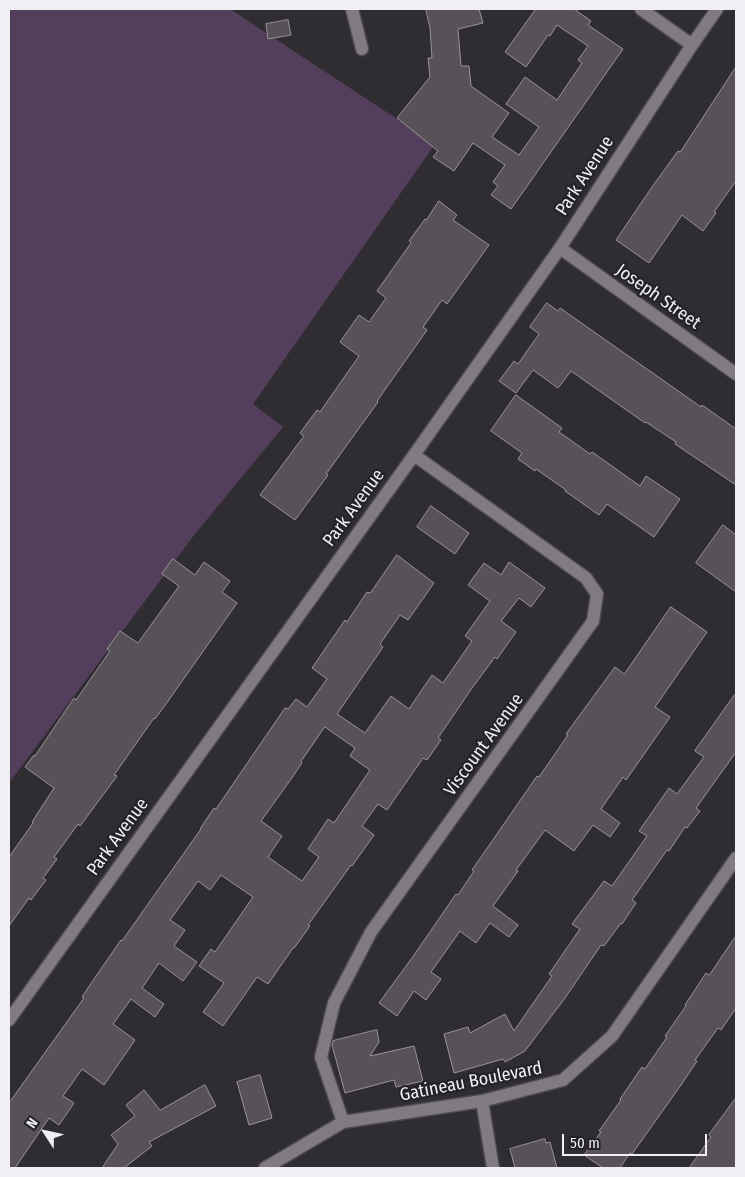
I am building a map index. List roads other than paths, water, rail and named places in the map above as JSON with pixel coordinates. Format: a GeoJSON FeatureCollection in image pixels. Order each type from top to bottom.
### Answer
{"type":"FeatureCollection","features":[{"type":"Feature","properties":{"kind":"street"},"geometry":{"type":"LineString","coordinates":[[352,9],[362,48]]}},
{"type":"Feature","properties":{"kind":"street"},"geometry":{"type":"LineString","coordinates":[[641,9],[692,45]]}},
{"type":"Feature","properties":{"kind":"street","name":"Park Avenue"},"geometry":{"type":"LineString","coordinates":[[9,1020],[560,248],[717,9]]}},
{"type":"Feature","properties":{"kind":"street","name":"Joseph Street"},"geometry":{"type":"LineString","coordinates":[[560,248],[736,374]]}},
{"type":"Feature","properties":{"kind":"street","name":"Viscount Avenue"},"geometry":{"type":"LineString","coordinates":[[343,1122],[321,1057],[334,1003],[371,932],[593,621],[597,594],[586,578],[414,455]]}},
{"type":"Feature","properties":{"kind":"street","name":"Gatineau Boulevard"},"geometry":{"type":"LineString","coordinates":[[264,1168],[343,1122],[482,1101],[563,1080],[612,1036],[736,858]]}},
{"type":"Feature","properties":{"kind":"street"},"geometry":{"type":"LineString","coordinates":[[482,1101],[493,1168]]}}]}
